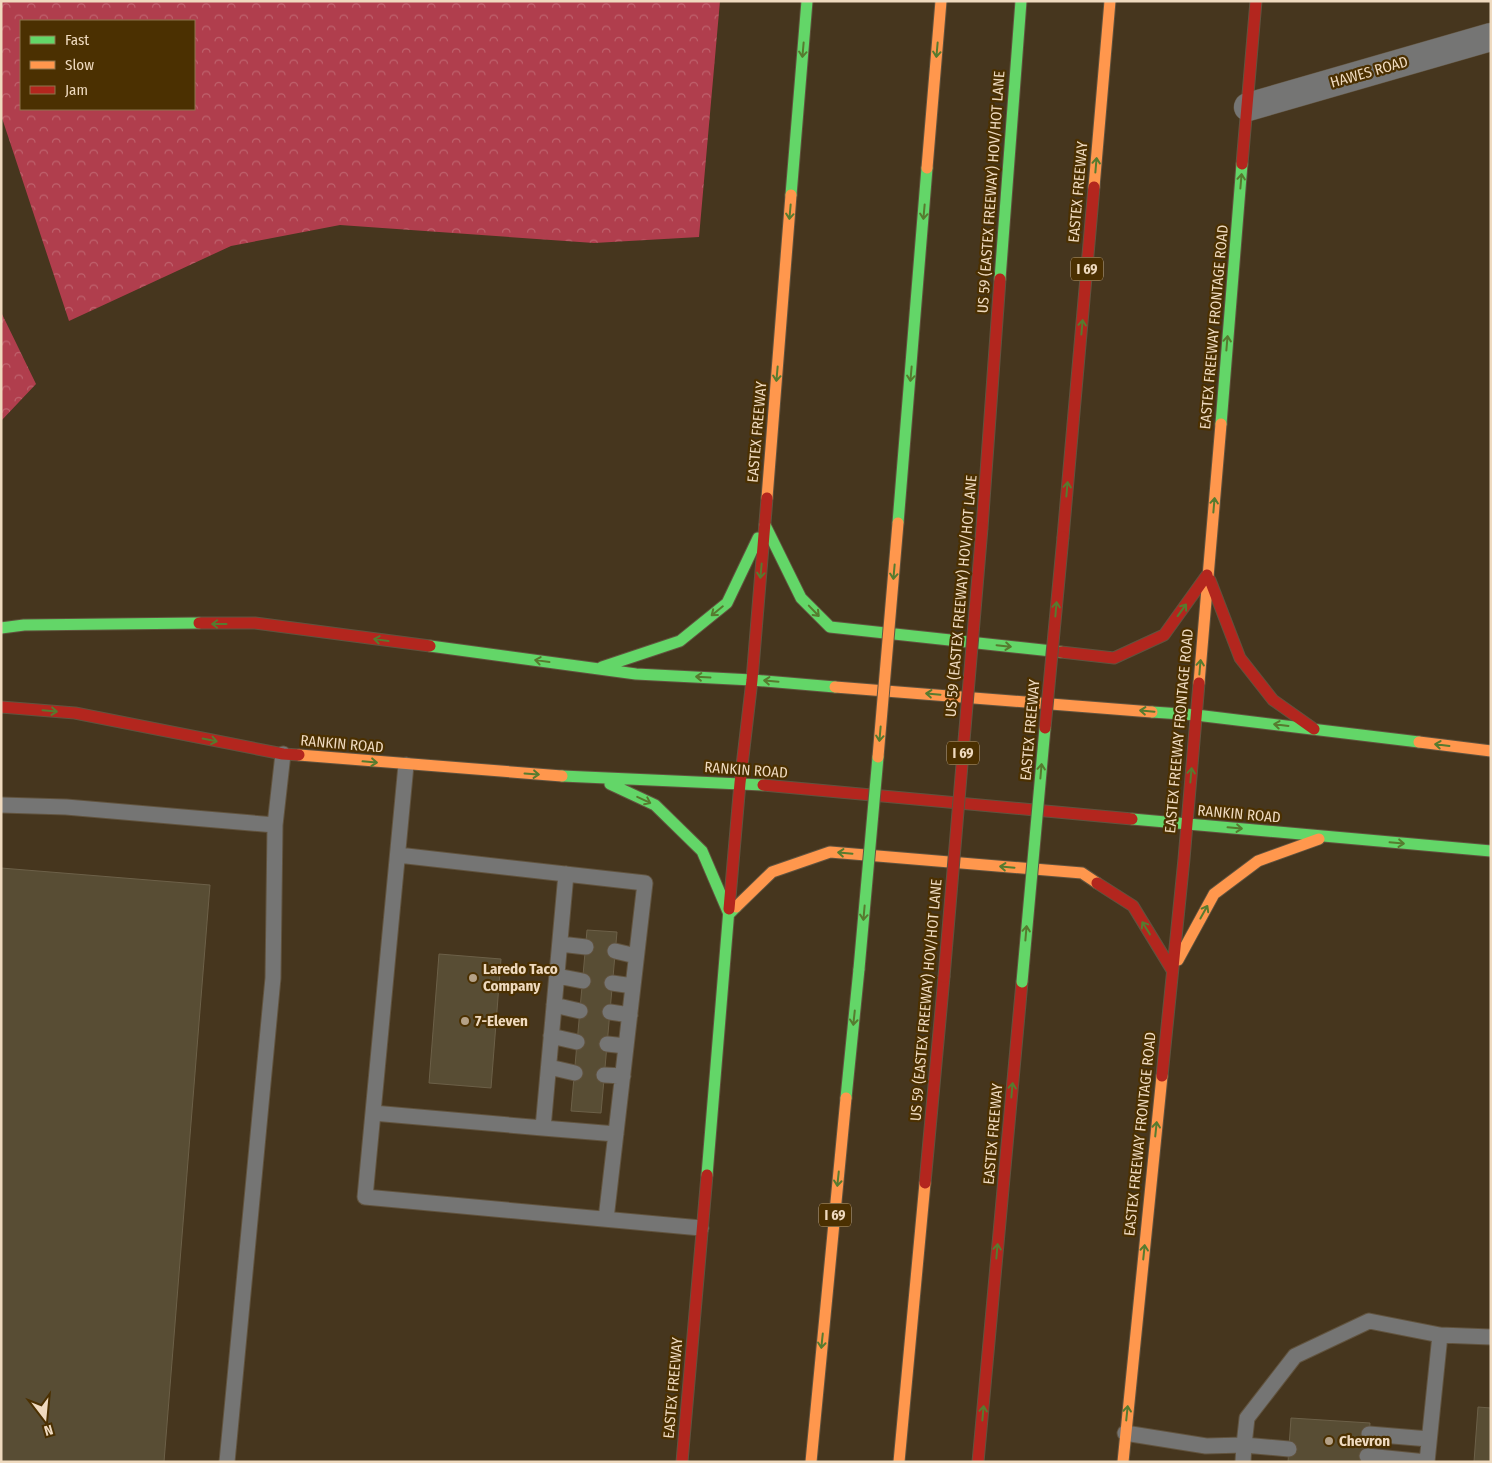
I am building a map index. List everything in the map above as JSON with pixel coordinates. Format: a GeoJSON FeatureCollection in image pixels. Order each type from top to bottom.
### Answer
{"type":"FeatureCollection","features":[{"type":"Feature","properties":{"kind":"main road","name":"EASTEX FREEWAY"},"geometry":{"type":"LineString","coordinates":[[682,1462],[740,783],[752,680],[807,1]]}},
{"type":"Feature","properties":{"kind":"main road","name":"I 69"},"geometry":{"type":"LineString","coordinates":[[811,1462],[859,969],[941,1]]}},
{"type":"Feature","properties":{"kind":"main road","name":"US 59 (EASTEX FREEWAY) HOV/HOT LANE"},"geometry":{"type":"LineString","coordinates":[[899,1462],[944,977],[982,528],[1020,1]]}},
{"type":"Feature","properties":{"kind":"main road","name":"EASTEX FREEWAY"},"geometry":{"type":"LineString","coordinates":[[978,1462],[1110,1]]}},
{"type":"Feature","properties":{"kind":"main road","name":"EASTEX FREEWAY FRONTAGE ROAD"},"geometry":{"type":"LineString","coordinates":[[1122,1462],[1187,824],[1256,1]]}},
{"type":"Feature","properties":{"kind":"main road"},"geometry":{"type":"LineString","coordinates":[[765,523],[801,598],[830,627],[1114,658],[1164,635],[1208,575]]}},
{"type":"Feature","properties":{"kind":"main road"},"geometry":{"type":"LineString","coordinates":[[597,668],[680,641],[727,603],[765,523]]}},
{"type":"Feature","properties":{"kind":"main road"},"geometry":{"type":"LineString","coordinates":[[1208,575],[1240,658],[1273,700],[1315,730]]}},
{"type":"Feature","properties":{"kind":"main road"},"geometry":{"type":"LineString","coordinates":[[1,628],[24,625],[255,623],[636,674],[752,680],[1196,715],[1491,751]]}},
{"type":"Feature","properties":{"kind":"main road","name":"RANKIN ROAD"},"geometry":{"type":"LineString","coordinates":[[1,707],[75,713],[283,754],[600,779],[740,783],[1491,851]]}},
{"type":"Feature","properties":{"kind":"main road"},"geometry":{"type":"LineString","coordinates":[[600,779],[655,805],[702,851],[729,914],[772,872],[830,852],[1082,873],[1133,906],[1172,970],[1214,894],[1258,861],[1328,836]]}},
{"type":"Feature","properties":{"kind":"street","name":"HAWES ROAD"},"geometry":{"type":"LineString","coordinates":[[1248,107],[1491,37]]}},
{"type":"Feature","properties":{"kind":"lane"},"geometry":{"type":"LineString","coordinates":[[227,1462],[272,978],[275,825],[283,754]]}},
{"type":"Feature","properties":{"kind":"lane"},"geometry":{"type":"LineString","coordinates":[[406,765],[365,1197],[701,1228]]}},
{"type":"Feature","properties":{"kind":"lane"},"geometry":{"type":"LineString","coordinates":[[1,805],[66,807],[275,825]]}},
{"type":"Feature","properties":{"kind":"lane"},"geometry":{"type":"LineString","coordinates":[[398,855],[645,883],[606,1219]]}},
{"type":"Feature","properties":{"kind":"lane"},"geometry":{"type":"LineString","coordinates":[[543,1128],[566,874]]}},
{"type":"Feature","properties":{"kind":"lane"},"geometry":{"type":"LineString","coordinates":[[560,944],[586,947]]}},
{"type":"Feature","properties":{"kind":"lane"},"geometry":{"type":"LineString","coordinates":[[615,951],[636,956]]}},
{"type":"Feature","properties":{"kind":"lane"},"geometry":{"type":"LineString","coordinates":[[557,976],[583,980]]}},
{"type":"Feature","properties":{"kind":"lane"},"geometry":{"type":"LineString","coordinates":[[612,983],[633,986]]}},
{"type":"Feature","properties":{"kind":"lane"},"geometry":{"type":"LineString","coordinates":[[554,1005],[580,1011]]}},
{"type":"Feature","properties":{"kind":"lane"},"geometry":{"type":"LineString","coordinates":[[610,1012],[630,1015]]}},
{"type":"Feature","properties":{"kind":"lane"},"geometry":{"type":"LineString","coordinates":[[552,1036],[578,1042]]}},
{"type":"Feature","properties":{"kind":"lane"},"geometry":{"type":"LineString","coordinates":[[607,1044],[626,1046]]}},
{"type":"Feature","properties":{"kind":"lane"},"geometry":{"type":"LineString","coordinates":[[549,1067],[575,1073]]}},
{"type":"Feature","properties":{"kind":"lane"},"geometry":{"type":"LineString","coordinates":[[604,1075],[623,1076]]}},
{"type":"Feature","properties":{"kind":"lane"},"geometry":{"type":"LineString","coordinates":[[373,1113],[616,1134]]}},
{"type":"Feature","properties":{"kind":"lane"},"geometry":{"type":"LineString","coordinates":[[1243,1462],[1246,1418],[1295,1356],[1369,1322],[1440,1335],[1491,1337]]}},
{"type":"Feature","properties":{"kind":"lane"},"geometry":{"type":"LineString","coordinates":[[1367,1456],[1427,1462],[1440,1335]]}},
{"type":"Feature","properties":{"kind":"lane"},"geometry":{"type":"LineString","coordinates":[[1125,1433],[1206,1446],[1244,1445],[1289,1449]]}},
{"type":"Feature","properties":{"kind":"lane"},"geometry":{"type":"LineString","coordinates":[[1369,1434],[1429,1440]]}},
{"type":"Feature","properties":{"kind":"green space"},"geometry":{"type":"Polygon","coordinates":[[[1,1],[720,1],[699,237],[594,243],[340,225],[231,246],[69,321],[1,115],[1,1]]]}},
{"type":"Feature","properties":{"kind":"green space"},"geometry":{"type":"Polygon","coordinates":[[[1,312],[36,384],[1,421],[1,312]]]}},
{"type":"Feature","properties":{"kind":"building"},"geometry":{"type":"Polygon","coordinates":[[[1,868],[210,885],[164,1462],[1,1462],[1,868]]]}},
{"type":"Feature","properties":{"kind":"building"},"geometry":{"type":"Polygon","coordinates":[[[587,930],[617,932],[601,1113],[571,1111],[587,930]]]}},
{"type":"Feature","properties":{"kind":"building","name":"7-Eleven"},"geometry":{"type":"Polygon","coordinates":[[[439,954],[501,959],[491,1088],[429,1083],[439,954]]]}},
{"type":"Feature","properties":{"kind":"building"},"geometry":{"type":"Polygon","coordinates":[[[1478,1407],[1491,1408],[1491,1462],[1474,1462],[1478,1407]]]}},
{"type":"Feature","properties":{"kind":"building","name":"Chevron"},"geometry":{"type":"Polygon","coordinates":[[[1291,1418],[1370,1423],[1367,1462],[1288,1462],[1291,1418]]]}},
{"type":"Feature","properties":{"kind":"traffic: fast"},"geometry":{"type":"LineString","coordinates":[[791,195],[807,1]]}},
{"type":"Feature","properties":{"kind":"traffic: fast"},"geometry":{"type":"LineString","coordinates":[[1000,279],[1021,1]]}},
{"type":"Feature","properties":{"kind":"traffic: fast"},"geometry":{"type":"LineString","coordinates":[[1221,424],[1242,164]]}},
{"type":"Feature","properties":{"kind":"traffic: fast"},"geometry":{"type":"LineString","coordinates":[[898,523],[927,168]]}},
{"type":"Feature","properties":{"kind":"traffic: fast"},"geometry":{"type":"LineString","coordinates":[[765,525],[801,598],[830,627],[1061,652]]}},
{"type":"Feature","properties":{"kind":"traffic: fast"},"geometry":{"type":"LineString","coordinates":[[602,667],[680,641],[727,603],[758,538]]}},
{"type":"Feature","properties":{"kind":"traffic: fast"},"geometry":{"type":"LineString","coordinates":[[1,628],[24,625],[199,623]]}},
{"type":"Feature","properties":{"kind":"traffic: fast"},"geometry":{"type":"LineString","coordinates":[[430,646],[636,674],[752,680],[835,687]]}},
{"type":"Feature","properties":{"kind":"traffic: fast"},"geometry":{"type":"LineString","coordinates":[[1152,712],[1196,715],[1419,742]]}},
{"type":"Feature","properties":{"kind":"traffic: fast"},"geometry":{"type":"LineString","coordinates":[[1022,982],[1045,728]]}},
{"type":"Feature","properties":{"kind":"traffic: fast"},"geometry":{"type":"LineString","coordinates":[[859,969],[878,757]]}},
{"type":"Feature","properties":{"kind":"traffic: fast"},"geometry":{"type":"LineString","coordinates":[[562,776],[763,785]]}},
{"type":"Feature","properties":{"kind":"traffic: fast"},"geometry":{"type":"LineString","coordinates":[[610,784],[655,805],[702,851],[729,914],[736,907]]}},
{"type":"Feature","properties":{"kind":"traffic: fast"},"geometry":{"type":"LineString","coordinates":[[1132,819],[1491,851]]}},
{"type":"Feature","properties":{"kind":"traffic: fast"},"geometry":{"type":"LineString","coordinates":[[707,1175],[729,909]]}},
{"type":"Feature","properties":{"kind":"traffic: fast"},"geometry":{"type":"LineString","coordinates":[[846,1098],[859,969]]}},
{"type":"Feature","properties":{"kind":"traffic: slow"},"geometry":{"type":"LineString","coordinates":[[927,168],[941,1]]}},
{"type":"Feature","properties":{"kind":"traffic: slow"},"geometry":{"type":"LineString","coordinates":[[1094,187],[1110,1]]}},
{"type":"Feature","properties":{"kind":"traffic: slow"},"geometry":{"type":"LineString","coordinates":[[767,498],[791,195]]}},
{"type":"Feature","properties":{"kind":"traffic: slow"},"geometry":{"type":"LineString","coordinates":[[1199,683],[1221,424]]}},
{"type":"Feature","properties":{"kind":"traffic: slow"},"geometry":{"type":"LineString","coordinates":[[878,757],[898,523]]}},
{"type":"Feature","properties":{"kind":"traffic: slow"},"geometry":{"type":"LineString","coordinates":[[835,687],[1152,712]]}},
{"type":"Feature","properties":{"kind":"traffic: slow"},"geometry":{"type":"LineString","coordinates":[[1419,742],[1491,751]]}},
{"type":"Feature","properties":{"kind":"traffic: slow"},"geometry":{"type":"LineString","coordinates":[[299,755],[562,776]]}},
{"type":"Feature","properties":{"kind":"traffic: slow"},"geometry":{"type":"LineString","coordinates":[[1178,960],[1214,894],[1258,861],[1319,839]]}},
{"type":"Feature","properties":{"kind":"traffic: slow"},"geometry":{"type":"LineString","coordinates":[[736,907],[772,872],[830,852],[1082,873],[1097,883]]}},
{"type":"Feature","properties":{"kind":"traffic: slow"},"geometry":{"type":"LineString","coordinates":[[1123,1462],[1162,1076]]}},
{"type":"Feature","properties":{"kind":"traffic: slow"},"geometry":{"type":"LineString","coordinates":[[811,1462],[846,1098]]}},
{"type":"Feature","properties":{"kind":"traffic: slow"},"geometry":{"type":"LineString","coordinates":[[899,1462],[925,1183]]}},
{"type":"Feature","properties":{"kind":"traffic: jam"},"geometry":{"type":"LineString","coordinates":[[1242,164],[1256,1]]}},
{"type":"Feature","properties":{"kind":"traffic: jam"},"geometry":{"type":"LineString","coordinates":[[1063,537],[1094,187]]}},
{"type":"Feature","properties":{"kind":"traffic: jam"},"geometry":{"type":"LineString","coordinates":[[982,528],[1000,279]]}},
{"type":"Feature","properties":{"kind":"traffic: jam"},"geometry":{"type":"LineString","coordinates":[[729,909],[740,783],[752,680],[767,498]]}},
{"type":"Feature","properties":{"kind":"traffic: jam"},"geometry":{"type":"LineString","coordinates":[[944,977],[982,528]]}},
{"type":"Feature","properties":{"kind":"traffic: jam"},"geometry":{"type":"LineString","coordinates":[[1045,728],[1063,537]]}},
{"type":"Feature","properties":{"kind":"traffic: jam"},"geometry":{"type":"LineString","coordinates":[[1061,652],[1114,658],[1164,635],[1207,575]]}},
{"type":"Feature","properties":{"kind":"traffic: jam"},"geometry":{"type":"LineString","coordinates":[[1210,580],[1240,658],[1273,700],[1314,729]]}},
{"type":"Feature","properties":{"kind":"traffic: jam"},"geometry":{"type":"LineString","coordinates":[[199,623],[255,623],[430,646]]}},
{"type":"Feature","properties":{"kind":"traffic: jam"},"geometry":{"type":"LineString","coordinates":[[1162,1076],[1184,859],[1199,683]]}},
{"type":"Feature","properties":{"kind":"traffic: jam"},"geometry":{"type":"LineString","coordinates":[[1,707],[75,713],[283,754],[299,755]]}},
{"type":"Feature","properties":{"kind":"traffic: jam"},"geometry":{"type":"LineString","coordinates":[[763,785],[1132,819]]}},
{"type":"Feature","properties":{"kind":"traffic: jam"},"geometry":{"type":"LineString","coordinates":[[1097,883],[1133,906],[1172,970]]}},
{"type":"Feature","properties":{"kind":"traffic: jam"},"geometry":{"type":"LineString","coordinates":[[925,1183],[944,977]]}},
{"type":"Feature","properties":{"kind":"traffic: jam"},"geometry":{"type":"LineString","coordinates":[[978,1462],[1022,982]]}},
{"type":"Feature","properties":{"kind":"traffic: jam"},"geometry":{"type":"LineString","coordinates":[[682,1462],[707,1175]]}},
{"type":"Feature","properties":{"kind":"place","name":"Laredo Taco Company"},"geometry":{"type":"Point","coordinates":[473,978]}},
{"type":"Feature","properties":{"kind":"place","name":"7-Eleven"},"geometry":{"type":"Point","coordinates":[465,1021]}},
{"type":"Feature","properties":{"kind":"place","name":"Chevron"},"geometry":{"type":"Point","coordinates":[1329,1441]}}]}
